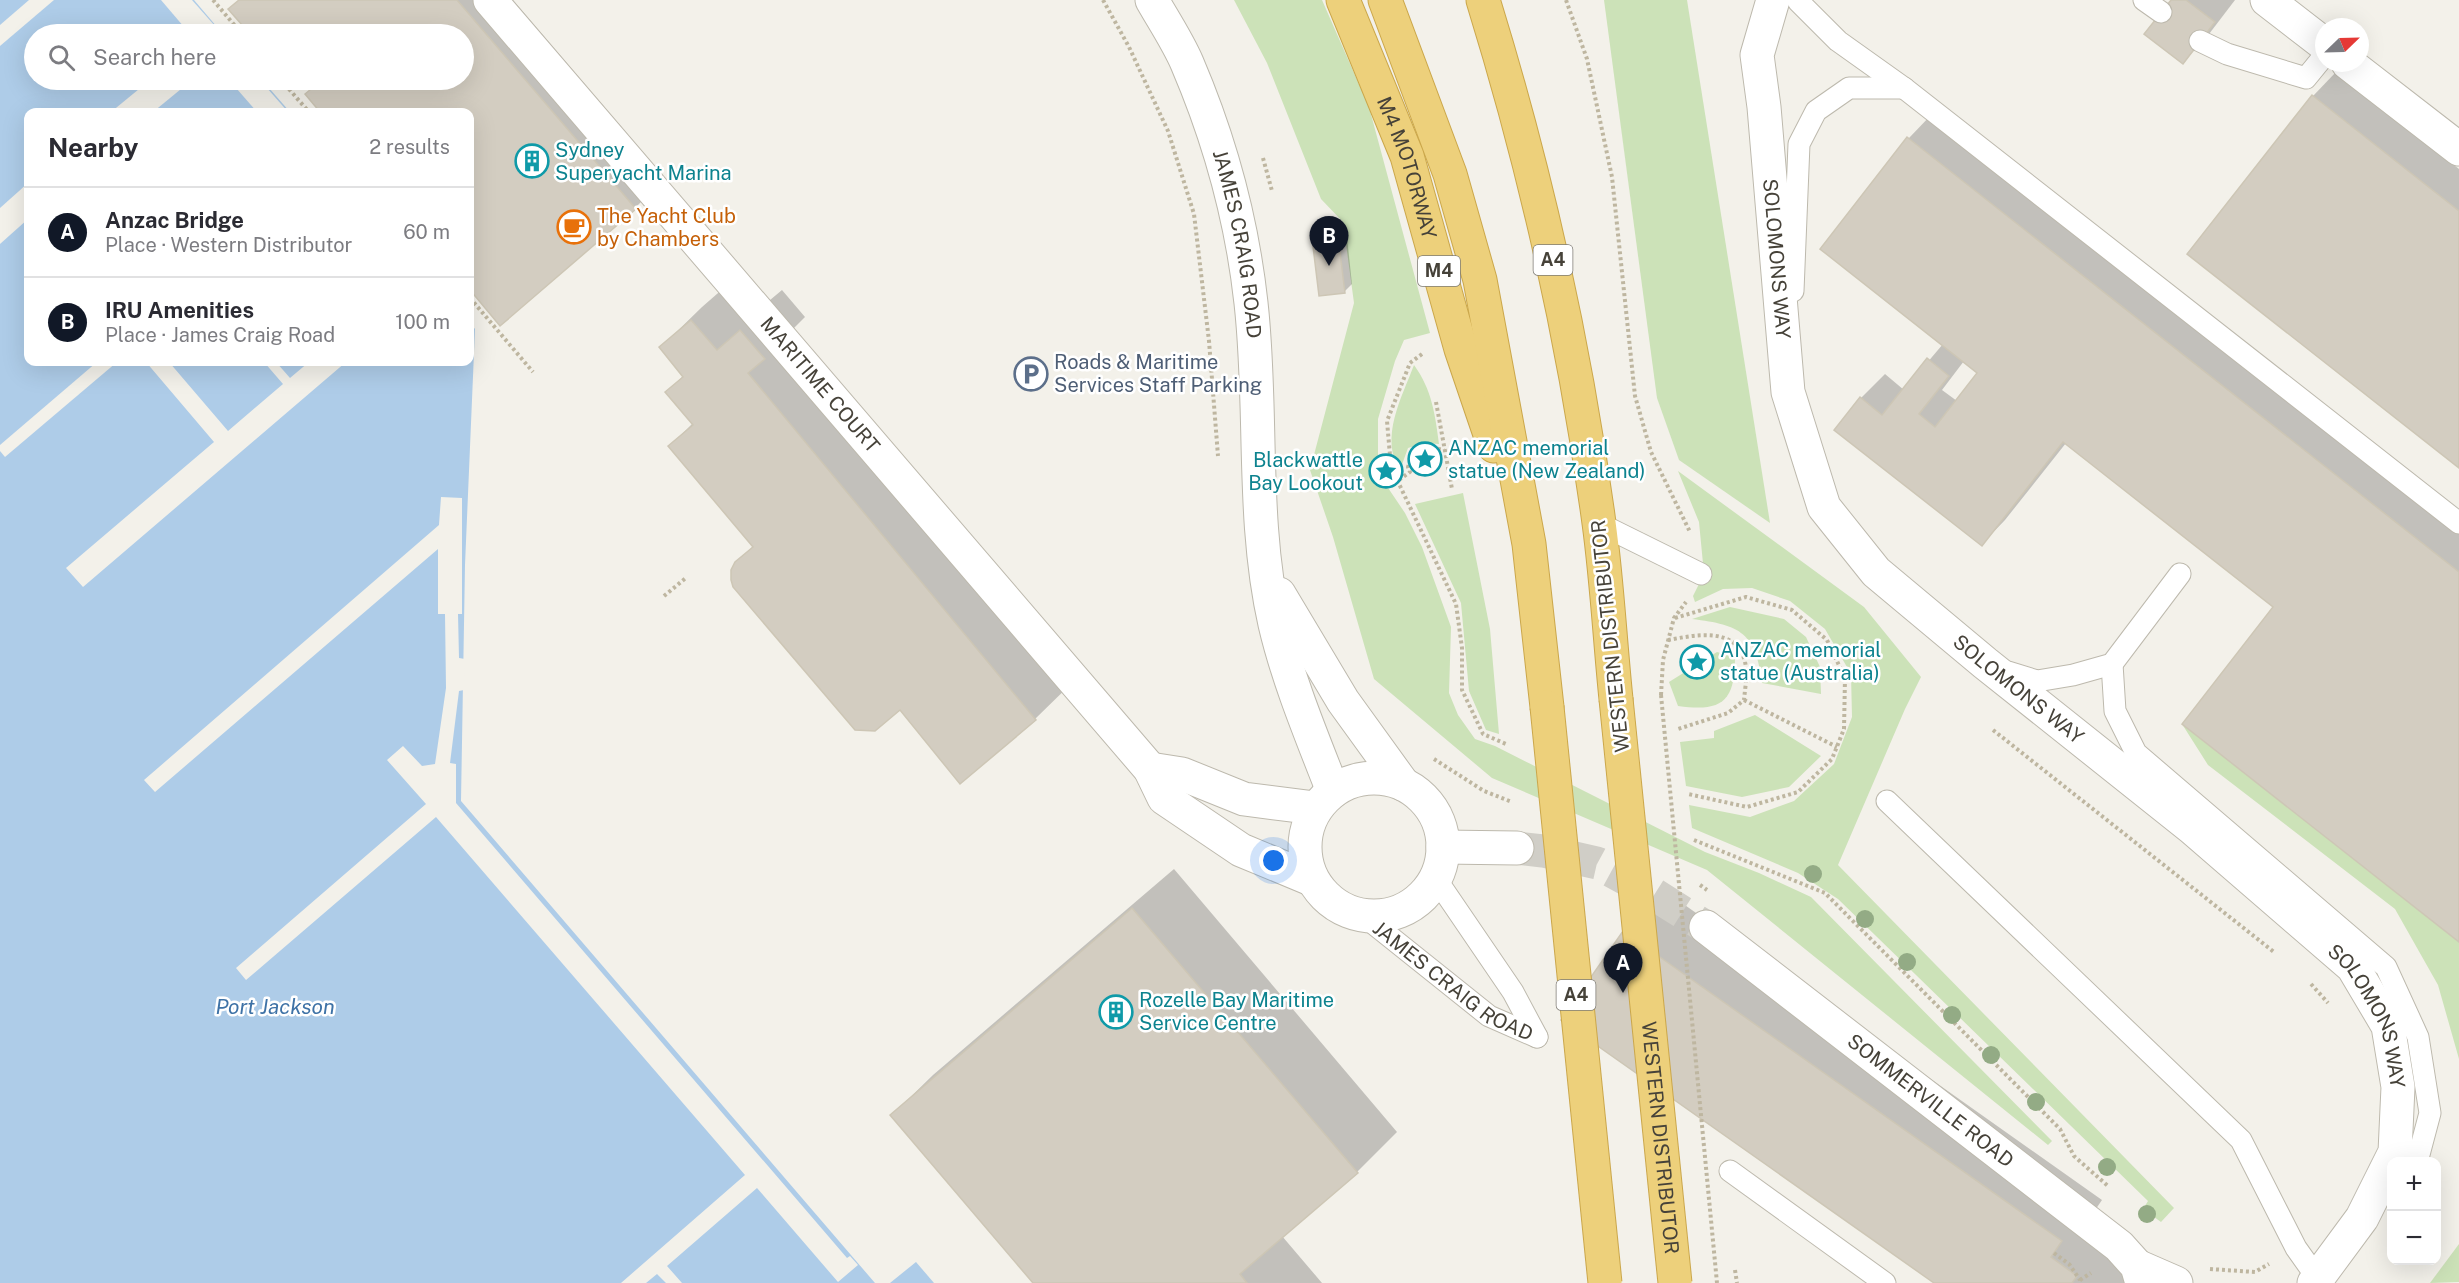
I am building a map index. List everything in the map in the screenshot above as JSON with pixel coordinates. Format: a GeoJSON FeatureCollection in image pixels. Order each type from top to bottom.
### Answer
{"type":"FeatureCollection","features":[{"type":"Feature","properties":{"kind":"highway","name":"M4 MOTORWAY"},"geometry":{"type":"LineString","coordinates":[[1343,0],[1407,156],[1461,349],[1528,544]]}},
{"type":"Feature","properties":{"kind":"highway"},"geometry":{"type":"LineString","coordinates":[[1385,0],[1450,174],[1480,280],[1528,544]]}},
{"type":"Feature","properties":{"kind":"highway","name":"WESTERN DISTRIBUTOR"},"geometry":{"type":"LineString","coordinates":[[1483,0],[1514,100],[1544,217],[1576,377],[1599,524],[1675,1283]]}},
{"type":"Feature","properties":{"kind":"highway","name":"A4"},"geometry":{"type":"LineString","coordinates":[[1528,544],[1547,707],[1605,1283]]}},
{"type":"Feature","properties":{"kind":"street","name":"MARITIME COURT"},"geometry":{"type":"LineString","coordinates":[[490,0],[1150,769],[1164,798],[1241,850],[1311,879]]}},
{"type":"Feature","properties":{"kind":"street","name":"JAMES CRAIG ROAD"},"geometry":{"type":"LineString","coordinates":[[1152,0],[1186,62],[1213,129],[1234,200],[1251,304],[1261,509],[1275,624],[1304,715],[1324,800]]}},
{"type":"Feature","properties":{"kind":"street","name":"SOLOMONS WAY"},"geometry":{"type":"LineString","coordinates":[[1773,0],[1757,55],[1764,107],[1788,392],[1824,507],[1876,572],[1985,663],[2191,827],[2353,967],[2388,1026],[2398,1087],[2395,1152],[2362,1218],[2316,1281]]}},
{"type":"Feature","properties":{"kind":"street"},"geometry":{"type":"LineString","coordinates":[[1757,55],[1798,0]]}},
{"type":"Feature","properties":{"kind":"street"},"geometry":{"type":"LineString","coordinates":[[2267,0],[2315,37]]}},
{"type":"Feature","properties":{"kind":"street"},"geometry":{"type":"LineString","coordinates":[[2360,72],[2459,149]]}},
{"type":"Feature","properties":{"kind":"street","name":"JAMES CRAIG ROAD"},"geometry":{"type":"LineString","coordinates":[[1268,574],[1343,700],[1403,784]]}},
{"type":"Feature","properties":{"kind":"street"},"geometry":{"type":"LineString","coordinates":[[1150,769],[1182,774],[1244,799],[1324,800]]}},
{"type":"Feature","properties":{"kind":"street"},"geometry":{"type":"LineString","coordinates":[[1367,777],[1386,778],[1403,784],[1422,797],[1434,812],[1441,828],[1443,847],[1441,865],[1436,879],[1424,896],[1406,909],[1386,916],[1364,916],[1343,910],[1325,897],[1311,879],[1305,861],[1304,843],[1308,825],[1324,800],[1349,782],[1367,777]]}},
{"type":"Feature","properties":{"kind":"street"},"geometry":{"type":"LineString","coordinates":[[1443,847],[1517,848]]}},
{"type":"Feature","properties":{"kind":"street","name":"SOMMERVILLE ROAD"},"geometry":{"type":"LineString","coordinates":[[1706,927],[2119,1246],[2139,1274]]}},
{"type":"Feature","properties":{"kind":"street"},"geometry":{"type":"LineString","coordinates":[[2139,1274],[2176,1283]]}},
{"type":"Feature","properties":{"kind":"lane"},"geometry":{"type":"LineString","coordinates":[[1798,0],[1838,41],[1904,88],[2459,524]]}},
{"type":"Feature","properties":{"kind":"lane"},"geometry":{"type":"LineString","coordinates":[[2200,41],[2227,54],[2306,78],[2315,67]]}},
{"type":"Feature","properties":{"kind":"lane"},"geometry":{"type":"LineString","coordinates":[[1788,392],[1799,144],[1816,111],[1850,88],[1904,88]]}},
{"type":"Feature","properties":{"kind":"lane"},"geometry":{"type":"LineString","coordinates":[[1599,524],[1701,574]]}},
{"type":"Feature","properties":{"kind":"lane"},"geometry":{"type":"LineString","coordinates":[[1985,663],[2021,678],[2037,681],[2073,675],[2112,664],[2180,574]]}},
{"type":"Feature","properties":{"kind":"lane"},"geometry":{"type":"LineString","coordinates":[[2112,664],[2115,711],[2136,753],[2386,967],[2418,1037],[2430,1113],[2418,1157]]}},
{"type":"Feature","properties":{"kind":"lane"},"geometry":{"type":"LineString","coordinates":[[1887,801],[2241,1140],[2296,1248],[2316,1281]]}},
{"type":"Feature","properties":{"kind":"lane","name":"JAMES CRAIG ROAD"},"geometry":{"type":"LineString","coordinates":[[1364,916],[1489,1016],[1537,1037],[1513,992],[1436,879]]}},
{"type":"Feature","properties":{"kind":"lane"},"geometry":{"type":"LineString","coordinates":[[1730,1171],[1885,1283]]}},
{"type":"Feature","properties":{"kind":"lane"},"geometry":{"type":"LineString","coordinates":[[2362,1218],[2387,1194]]}},
{"type":"Feature","properties":{"kind":"path"},"geometry":{"type":"LineString","coordinates":[[213,0],[233,24]]}},
{"type":"Feature","properties":{"kind":"path"},"geometry":{"type":"LineString","coordinates":[[1103,0],[1129,47],[1168,131],[1194,214],[1209,341],[1218,459]]}},
{"type":"Feature","properties":{"kind":"path"},"geometry":{"type":"LineString","coordinates":[[1566,0],[1587,59],[1612,177],[1635,396],[1651,452],[1697,546],[1701,574],[1696,588],[1674,618],[1663,660],[1661,695],[1717,1283]]}},
{"type":"Feature","properties":{"kind":"path"},"geometry":{"type":"LineString","coordinates":[[290,90],[306,108]]}},
{"type":"Feature","properties":{"kind":"path"},"geometry":{"type":"LineString","coordinates":[[474,303],[532,372]]}},
{"type":"Feature","properties":{"kind":"path"},"geometry":{"type":"LineString","coordinates":[[1426,365],[1422,354],[1410,363],[1387,421],[1391,467],[1456,604],[1462,648],[1462,690],[1483,734],[1506,744]]}},
{"type":"Feature","properties":{"kind":"path"},"geometry":{"type":"LineString","coordinates":[[1436,397],[1452,489]]}},
{"type":"Feature","properties":{"kind":"path"},"geometry":{"type":"LineString","coordinates":[[1399,480],[1410,472],[1408,466],[1412,454],[1429,447],[1444,450]]}},
{"type":"Feature","properties":{"kind":"path"},"geometry":{"type":"LineString","coordinates":[[664,596],[687,577]]}},
{"type":"Feature","properties":{"kind":"path"},"geometry":{"type":"LineString","coordinates":[[1674,618],[1746,597],[1792,610],[1827,640],[1845,678],[1844,729],[1837,747],[1832,759],[1798,792],[1747,807],[1688,794]]}},
{"type":"Feature","properties":{"kind":"path"},"geometry":{"type":"LineString","coordinates":[[1668,640],[1703,633],[1717,636],[1736,644],[1745,662],[1744,700],[1728,713],[1678,729]]}},
{"type":"Feature","properties":{"kind":"path"},"geometry":{"type":"LineString","coordinates":[[1744,700],[1837,747]]}},
{"type":"Feature","properties":{"kind":"path"},"geometry":{"type":"LineString","coordinates":[[1992,730],[2276,954]]}},
{"type":"Feature","properties":{"kind":"path"},"geometry":{"type":"LineString","coordinates":[[1432,757],[1484,791],[1512,801]]}},
{"type":"Feature","properties":{"kind":"path"},"geometry":{"type":"LineString","coordinates":[[1694,840],[1825,893],[2060,1129],[2074,1156]]}},
{"type":"Feature","properties":{"kind":"path"},"geometry":{"type":"LineString","coordinates":[[2303,976],[2334,1010]]}},
{"type":"Feature","properties":{"kind":"path"},"geometry":{"type":"LineString","coordinates":[[2206,1269],[2255,1272],[2296,1248]]}},
{"type":"Feature","properties":{"kind":"path"},"geometry":{"type":"LineString","coordinates":[[2054,1253],[2069,1264],[2080,1281],[2093,1271]]}},
{"type":"Feature","properties":{"kind":"path"},"geometry":{"type":"LineString","coordinates":[[1735,1270],[1737,1283]]}},
{"type":"Feature","properties":{"kind":"green space"},"geometry":{"type":"Polygon","coordinates":[[[1234,0],[1322,0],[1369,107],[1430,333],[1404,340],[1395,361],[1378,419],[1378,473],[1405,513],[1422,547],[1451,627],[1449,693],[1458,715],[1475,739],[1495,746],[1705,852],[1811,897],[2052,1141],[2048,1145],[1707,870],[1492,778],[1374,679],[1333,537],[1310,470],[1354,303],[1343,222],[1321,199],[1267,63],[1234,0]]]}},
{"type":"Feature","properties":{"kind":"green space"},"geometry":{"type":"Polygon","coordinates":[[[1604,0],[1687,0],[1770,523],[1679,460],[1657,398],[1604,0]]]}},
{"type":"Feature","properties":{"kind":"green space"},"geometry":{"type":"Polygon","coordinates":[[[1414,365],[1429,393],[1439,444],[1424,443],[1408,448],[1400,470],[1394,458],[1392,431],[1399,404],[1414,365]]]}},
{"type":"Feature","properties":{"kind":"green space"},"geometry":{"type":"Polygon","coordinates":[[[1678,471],[1864,607],[1921,677],[1838,865],[2174,1208],[2161,1222],[2143,1209],[2148,1201],[1838,899],[1798,873],[1692,828],[1689,805],[1750,817],[1794,801],[1834,764],[1852,717],[1851,674],[1825,629],[1790,601],[1752,588],[1723,589],[1695,602],[1693,596],[1704,574],[1699,522],[1678,471]]]}},
{"type":"Feature","properties":{"kind":"green space"},"geometry":{"type":"Polygon","coordinates":[[[1463,493],[1490,629],[1499,734],[1486,730],[1469,691],[1461,603],[1415,504],[1463,493]]]}},
{"type":"Feature","properties":{"kind":"green space"},"geometry":{"type":"Polygon","coordinates":[[[1730,607],[1784,619],[1806,637],[1820,667],[1821,694],[1762,683],[1755,653],[1743,634],[1723,624],[1692,619],[1730,607]]]}},
{"type":"Feature","properties":{"kind":"green space"},"geometry":{"type":"Polygon","coordinates":[[[1717,652],[1735,657],[1729,694],[1715,705],[1678,706],[1669,682],[1717,652]]]}},
{"type":"Feature","properties":{"kind":"green space"},"geometry":{"type":"Polygon","coordinates":[[[1755,715],[1821,756],[1789,787],[1742,797],[1686,786],[1680,742],[1714,738],[1714,731],[1755,715]]]}},
{"type":"Feature","properties":{"kind":"green space"},"geometry":{"type":"Polygon","coordinates":[[[2182,724],[2459,942],[2459,1059],[2438,985],[2395,909],[2208,765],[2182,724]]]}},
{"type":"Feature","properties":{"kind":"green space"},"geometry":{"type":"Polygon","coordinates":[[[2459,1244],[2459,1282],[2430,1283],[2459,1244]]]}},
{"type":"Feature","properties":{"kind":"water","name":"Port Jackson"},"geometry":{"type":"Polygon","coordinates":[[[0,0],[194,0],[214,24],[24,24],[24,90],[271,90],[286,108],[24,108],[24,366],[473,366],[465,565],[461,801],[875,1283],[0,1283],[0,0]]]}},
{"type":"Feature","properties":{"kind":"water"},"geometry":{"type":"Polygon","coordinates":[[[916,1262],[934,1283],[890,1283],[916,1262]]]}},
{"type":"Feature","properties":{"kind":"pier"},"geometry":{"type":"Polygon","coordinates":[[[29,0],[54,0],[0,46],[0,25],[29,0]]]}},
{"type":"Feature","properties":{"kind":"pier"},"geometry":{"type":"Polygon","coordinates":[[[161,0],[192,0],[213,24],[181,24],[161,0]]]}},
{"type":"Feature","properties":{"kind":"pier"},"geometry":{"type":"Polygon","coordinates":[[[138,90],[180,90],[158,108],[116,108],[138,90]]]}},
{"type":"Feature","properties":{"kind":"pier"},"geometry":{"type":"Polygon","coordinates":[[[238,90],[269,90],[284,108],[254,108],[238,90]]]}},
{"type":"Feature","properties":{"kind":"pier"},"geometry":{"type":"Polygon","coordinates":[[[24,187],[24,223],[0,244],[0,208],[24,187]]]}},
{"type":"Feature","properties":{"kind":"pier"},"geometry":{"type":"Polygon","coordinates":[[[92,366],[112,366],[5,457],[0,451],[0,445],[92,366]]]}},
{"type":"Feature","properties":{"kind":"pier"},"geometry":{"type":"Polygon","coordinates":[[[149,366],[172,366],[228,431],[283,384],[267,366],[280,366],[290,378],[304,366],[341,366],[83,587],[66,568],[214,442],[149,366]]]}},
{"type":"Feature","properties":{"kind":"pier"},"geometry":{"type":"Polygon","coordinates":[[[441,497],[462,498],[462,614],[458,614],[459,658],[465,659],[464,690],[459,691],[450,763],[456,764],[456,803],[847,1258],[850,1256],[858,1265],[838,1282],[757,1188],[667,1266],[682,1283],[666,1283],[657,1274],[646,1283],[621,1283],[745,1175],[436,817],[246,980],[236,968],[426,804],[387,760],[403,746],[422,766],[435,764],[446,688],[445,614],[438,614],[438,549],[155,792],[144,780],[439,525],[441,497]]]}},
{"type":"Feature","properties":{"kind":"building","name":"Sydney Superyacht Marina"},"geometry":{"type":"Polygon","coordinates":[[[239,0],[457,0],[636,209],[500,326],[474,295],[474,108],[317,108],[305,94],[310,90],[474,90],[474,24],[241,24],[228,9],[239,0]]]}},
{"type":"Feature","properties":{"kind":"building"},"geometry":{"type":"Polygon","coordinates":[[[2171,0],[2186,0],[2215,22],[2183,64],[2144,34],[2171,0]]]}},
{"type":"Feature","properties":{"kind":"building"},"geometry":{"type":"Polygon","coordinates":[[[2312,95],[2459,211],[2459,468],[2187,254],[2312,95]]]}},
{"type":"Feature","properties":{"kind":"building"},"geometry":{"type":"Polygon","coordinates":[[[1907,137],[2459,572],[2459,942],[2182,724],[2273,607],[2063,442],[1982,546],[1834,430],[1860,397],[1882,415],[1927,358],[1949,376],[1919,414],[1935,427],[1977,373],[1820,249],[1907,137]]]}},
{"type":"Feature","properties":{"kind":"building"},"geometry":{"type":"Polygon","coordinates":[[[1338,236],[1345,293],[1319,296],[1312,238],[1338,236]]]}},
{"type":"Feature","properties":{"kind":"building"},"geometry":{"type":"Polygon","coordinates":[[[691,320],[717,350],[740,330],[765,359],[748,373],[1036,720],[960,784],[900,710],[875,731],[855,730],[733,587],[731,570],[735,562],[753,547],[668,446],[693,425],[665,392],[683,377],[659,347],[691,320]]]}},
{"type":"Feature","properties":{"kind":"building","name":"Rozelle Bay Maritime Service Centre"},"geometry":{"type":"Polygon","coordinates":[[[1132,908],[1358,1173],[1240,1274],[1247,1283],[1033,1283],[890,1115],[1132,908]]]}},
{"type":"Feature","properties":{"kind":"building"},"geometry":{"type":"Polygon","coordinates":[[[1623,931],[2062,1241],[2051,1257],[2077,1276],[2072,1283],[1934,1283],[1561,1020],[1623,931]]]}},
{"type":"Feature","properties":{"kind":"tunnel"},"geometry":{"type":"LineString","coordinates":[[1517,848],[1543,851],[1597,863],[1652,893],[1706,927]]}},
{"type":"Feature","properties":{"kind":"place","name":"Sydney Superyacht Marina"},"geometry":{"type":"Point","coordinates":[532,161]}},
{"type":"Feature","properties":{"kind":"place","name":"The Yacht Club by Chambers"},"geometry":{"type":"Point","coordinates":[574,227]}},
{"type":"Feature","properties":{"kind":"place","name":"IRU Amenities"},"geometry":{"type":"Point","coordinates":[1329,266]}},
{"type":"Feature","properties":{"kind":"place","name":"Roads & Maritime Services Staff Parking"},"geometry":{"type":"Point","coordinates":[1031,374]}},
{"type":"Feature","properties":{"kind":"place","name":"ANZAC memorial statue (New Zealand)"},"geometry":{"type":"Point","coordinates":[1425,459]}},
{"type":"Feature","properties":{"kind":"place","name":"Blackwattle Bay Lookout"},"geometry":{"type":"Point","coordinates":[1386,471]}},
{"type":"Feature","properties":{"kind":"place","name":"ANZAC memorial statue (Australia)"},"geometry":{"type":"Point","coordinates":[1697,662]}},
{"type":"Feature","properties":{"kind":"place","name":"Anzac Bridge"},"geometry":{"type":"Point","coordinates":[1623,993]}},
{"type":"Feature","properties":{"kind":"place","name":"Rozelle Bay Maritime Service Centre"},"geometry":{"type":"Point","coordinates":[1116,1012]}}]}
